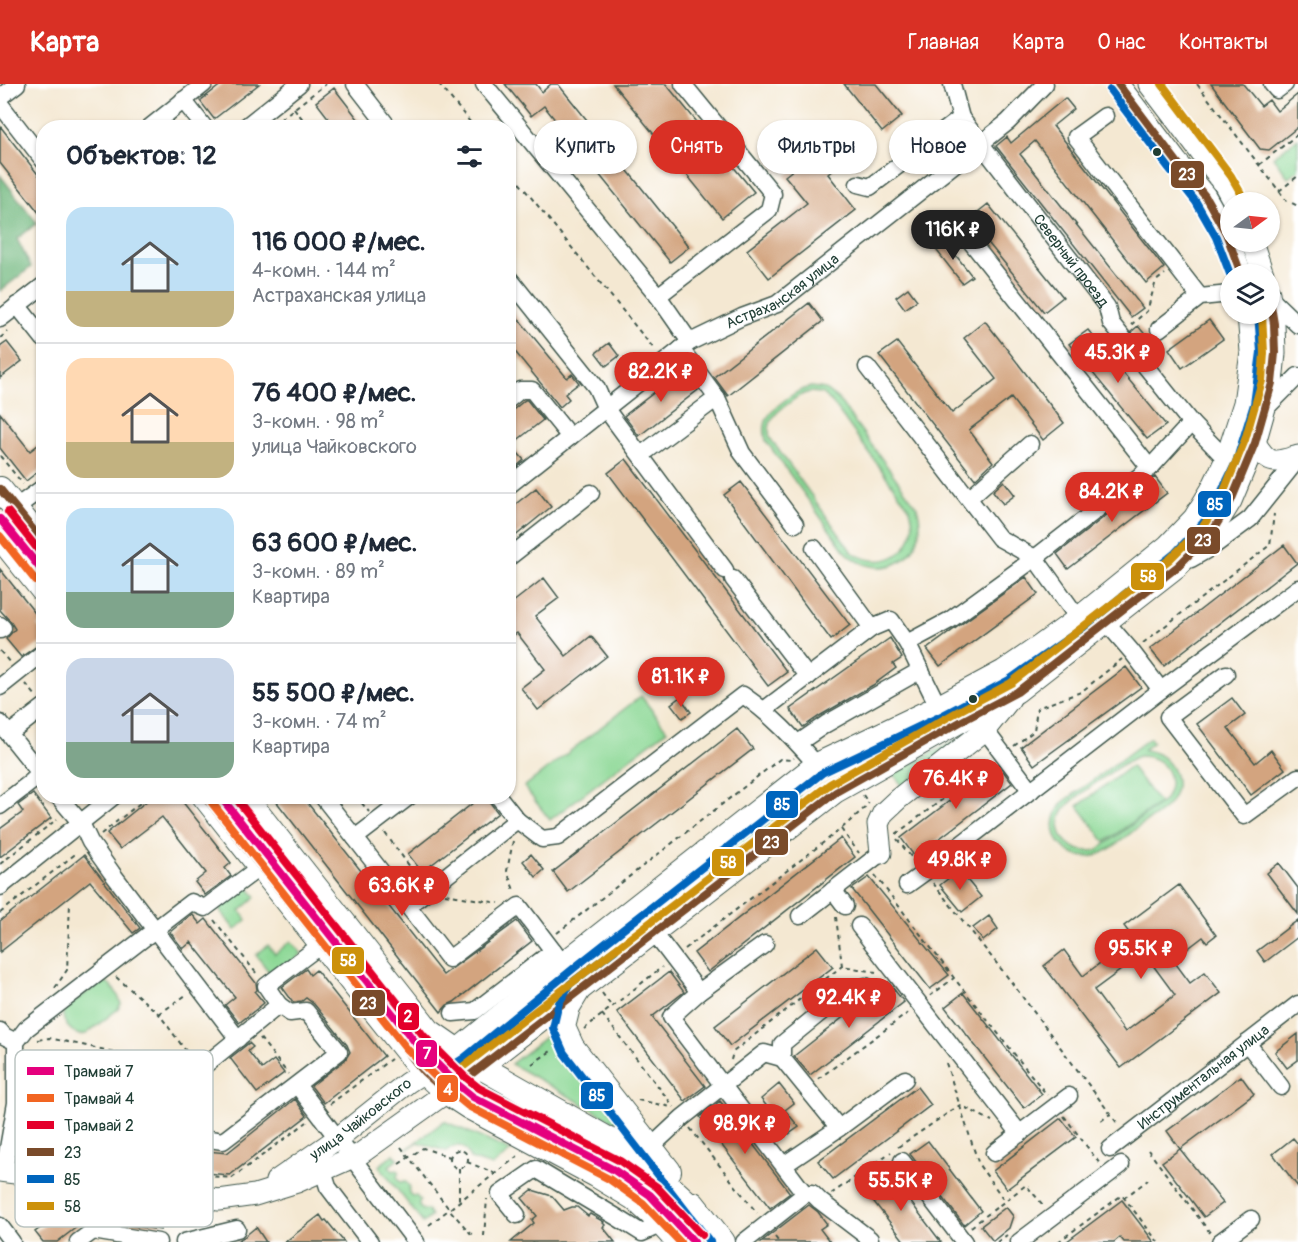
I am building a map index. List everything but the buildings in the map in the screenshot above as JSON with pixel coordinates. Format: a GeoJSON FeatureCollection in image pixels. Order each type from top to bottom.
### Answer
{"type":"FeatureCollection","features":[{"type":"Feature","properties":{"kind":"highway"},"geometry":{"type":"LineString","coordinates":[[0,489],[30,497],[36,517]]}},
{"type":"Feature","properties":{"kind":"highway"},"geometry":{"type":"LineString","coordinates":[[0,537],[36,582]]}},
{"type":"Feature","properties":{"kind":"highway"},"geometry":{"type":"LineString","coordinates":[[210,804],[424,1072],[446,1092],[469,1107],[634,1198],[665,1234]]}},
{"type":"Feature","properties":{"kind":"highway"},"geometry":{"type":"LineString","coordinates":[[250,804],[429,1031],[481,1067],[634,1154],[703,1217]]}},
{"type":"Feature","properties":{"kind":"highway"},"geometry":{"type":"LineString","coordinates":[[577,992],[568,1007],[563,1028],[572,1047],[723,1242]]}},
{"type":"Feature","properties":{"kind":"main road"},"geometry":{"type":"LineString","coordinates":[[1118,84],[1205,196],[1226,232],[1237,264]]}},
{"type":"Feature","properties":{"kind":"main road"},"geometry":{"type":"LineString","coordinates":[[1149,84],[1228,192]]}},
{"type":"Feature","properties":{"kind":"main road","name":"улица Чайковского"},"geometry":{"type":"LineString","coordinates":[[255,1195],[338,1138],[407,1083],[457,1050],[558,957],[816,764],[938,706],[1003,671],[1078,618],[1167,546],[1194,518],[1226,459],[1244,403],[1251,352],[1249,324]]}},
{"type":"Feature","properties":{"kind":"main road","name":"улица Чайковского"},"geometry":{"type":"LineString","coordinates":[[213,1199],[255,1195],[297,1182],[360,1154],[481,1067],[837,792],[1017,692],[1177,567],[1212,532],[1231,501],[1255,443],[1272,383],[1275,353],[1274,324]]}},
{"type":"Feature","properties":{"kind":"main road"},"geometry":{"type":"LineString","coordinates":[[1255,443],[1264,457],[1270,460],[1278,461],[1298,457]]}},
{"type":"Feature","properties":{"kind":"main road"},"geometry":{"type":"LineString","coordinates":[[874,858],[878,824],[883,813],[985,730],[1017,692]]}},
{"type":"Feature","properties":{"kind":"main road"},"geometry":{"type":"LineString","coordinates":[[816,764],[837,792]]}},
{"type":"Feature","properties":{"kind":"street"},"geometry":{"type":"LineString","coordinates":[[0,97],[16,84]]}},
{"type":"Feature","properties":{"kind":"street"},"geometry":{"type":"LineString","coordinates":[[159,120],[204,84]]}},
{"type":"Feature","properties":{"kind":"street"},"geometry":{"type":"LineString","coordinates":[[254,120],[299,84]]}},
{"type":"Feature","properties":{"kind":"street"},"geometry":{"type":"LineString","coordinates":[[355,84],[383,120]]}},
{"type":"Feature","properties":{"kind":"street"},"geometry":{"type":"LineString","coordinates":[[484,84],[514,120]]}},
{"type":"Feature","properties":{"kind":"street"},"geometry":{"type":"LineString","coordinates":[[658,296],[769,210],[773,194],[683,84]]}},
{"type":"Feature","properties":{"kind":"street"},"geometry":{"type":"LineString","coordinates":[[858,184],[870,187],[961,118],[952,84]]}},
{"type":"Feature","properties":{"kind":"street"},"geometry":{"type":"LineString","coordinates":[[1272,84],[1277,90],[1285,84]]}},
{"type":"Feature","properties":{"kind":"street","name":"Астраханская улица"},"geometry":{"type":"LineString","coordinates":[[987,139],[1008,122],[1039,87]]}},
{"type":"Feature","properties":{"kind":"street"},"geometry":{"type":"LineString","coordinates":[[183,100],[199,120]]}},
{"type":"Feature","properties":{"kind":"street"},"geometry":{"type":"LineString","coordinates":[[0,104],[36,151]]}},
{"type":"Feature","properties":{"kind":"street"},"geometry":{"type":"LineString","coordinates":[[1105,116],[1076,137],[1200,297]]}},
{"type":"Feature","properties":{"kind":"street"},"geometry":{"type":"LineString","coordinates":[[516,123],[658,296],[717,398],[742,453],[795,524]]}},
{"type":"Feature","properties":{"kind":"street","name":"Северный проезд"},"geometry":{"type":"LineString","coordinates":[[987,152],[1107,307],[1111,323],[1191,423],[1226,459]]}},
{"type":"Feature","properties":{"kind":"street","name":"Астраханская улица"},"geometry":{"type":"LineString","coordinates":[[516,480],[685,346],[742,317],[777,304],[943,174]]}},
{"type":"Feature","properties":{"kind":"street"},"geometry":{"type":"LineString","coordinates":[[960,228],[1150,468]]}},
{"type":"Feature","properties":{"kind":"street"},"geometry":{"type":"LineString","coordinates":[[516,287],[596,387],[606,409],[808,677]]}},
{"type":"Feature","properties":{"kind":"street"},"geometry":{"type":"LineString","coordinates":[[0,318],[36,291]]}},
{"type":"Feature","properties":{"kind":"street"},"geometry":{"type":"LineString","coordinates":[[1159,329],[1200,297],[1220,295]]}},
{"type":"Feature","properties":{"kind":"street"},"geometry":{"type":"LineString","coordinates":[[17,305],[36,329]]}},
{"type":"Feature","properties":{"kind":"street"},"geometry":{"type":"LineString","coordinates":[[1280,306],[1298,325]]}},
{"type":"Feature","properties":{"kind":"street"},"geometry":{"type":"LineString","coordinates":[[867,367],[999,538],[1035,558],[1078,618]]}},
{"type":"Feature","properties":{"kind":"street"},"geometry":{"type":"LineString","coordinates":[[1265,410],[1298,376]]}},
{"type":"Feature","properties":{"kind":"street"},"geometry":{"type":"LineString","coordinates":[[516,393],[520,390],[532,390],[570,437]]}},
{"type":"Feature","properties":{"kind":"street"},"geometry":{"type":"LineString","coordinates":[[641,454],[717,398]]}},
{"type":"Feature","properties":{"kind":"street"},"geometry":{"type":"LineString","coordinates":[[907,643],[950,620],[1035,558],[1150,468],[1191,423]]}},
{"type":"Feature","properties":{"kind":"street"},"geometry":{"type":"LineString","coordinates":[[969,498],[1030,444]]}},
{"type":"Feature","properties":{"kind":"street"},"geometry":{"type":"LineString","coordinates":[[1177,567],[1212,548],[1250,519],[1298,457]]}},
{"type":"Feature","properties":{"kind":"street"},"geometry":{"type":"LineString","coordinates":[[516,552],[591,493]]}},
{"type":"Feature","properties":{"kind":"street"},"geometry":{"type":"LineString","coordinates":[[814,548],[872,628]]}},
{"type":"Feature","properties":{"kind":"street"},"geometry":{"type":"LineString","coordinates":[[907,885],[1298,588]]}},
{"type":"Feature","properties":{"kind":"street"},"geometry":{"type":"LineString","coordinates":[[764,710],[872,628],[891,620],[907,643],[938,706]]}},
{"type":"Feature","properties":{"kind":"street"},"geometry":{"type":"LineString","coordinates":[[1107,623],[1161,690]]}},
{"type":"Feature","properties":{"kind":"street"},"geometry":{"type":"LineString","coordinates":[[0,625],[3,628],[0,630]]}},
{"type":"Feature","properties":{"kind":"street"},"geometry":{"type":"LineString","coordinates":[[0,687],[36,658]]}},
{"type":"Feature","properties":{"kind":"street"},"geometry":{"type":"LineString","coordinates":[[798,743],[826,724],[921,670]]}},
{"type":"Feature","properties":{"kind":"street"},"geometry":{"type":"LineString","coordinates":[[1226,674],[1168,717],[1244,816],[1298,777]]}},
{"type":"Feature","properties":{"kind":"street"},"geometry":{"type":"LineString","coordinates":[[504,804],[517,820],[542,839],[558,837],[742,695],[764,710],[816,764]]}},
{"type":"Feature","properties":{"kind":"street"},"geometry":{"type":"LineString","coordinates":[[36,711],[4,728],[36,767]]}},
{"type":"Feature","properties":{"kind":"street"},"geometry":{"type":"LineString","coordinates":[[985,730],[1031,791]]}},
{"type":"Feature","properties":{"kind":"street"},"geometry":{"type":"LineString","coordinates":[[0,806],[36,778]]}},
{"type":"Feature","properties":{"kind":"street"},"geometry":{"type":"LineString","coordinates":[[65,804],[81,823],[90,842],[112,873],[238,1039]]}},
{"type":"Feature","properties":{"kind":"street"},"geometry":{"type":"LineString","coordinates":[[0,887],[104,804]]}},
{"type":"Feature","properties":{"kind":"street"},"geometry":{"type":"LineString","coordinates":[[328,804],[449,959],[519,906],[558,957],[475,1011],[453,1013]]}},
{"type":"Feature","properties":{"kind":"street"},"geometry":{"type":"LineString","coordinates":[[356,838],[400,804]]}},
{"type":"Feature","properties":{"kind":"street"},"geometry":{"type":"LineString","coordinates":[[408,906],[517,820]]}},
{"type":"Feature","properties":{"kind":"street"},"geometry":{"type":"LineString","coordinates":[[800,916],[874,858]]}},
{"type":"Feature","properties":{"kind":"street"},"geometry":{"type":"LineString","coordinates":[[16,1050],[16,1042],[26,1029],[191,902],[205,908],[260,867]]}},
{"type":"Feature","properties":{"kind":"street"},"geometry":{"type":"LineString","coordinates":[[833,890],[845,906]]}},
{"type":"Feature","properties":{"kind":"street"},"geometry":{"type":"LineString","coordinates":[[859,926],[998,1117],[1020,1134]]}},
{"type":"Feature","properties":{"kind":"street"},"geometry":{"type":"LineString","coordinates":[[654,933],[699,992]]}},
{"type":"Feature","properties":{"kind":"street"},"geometry":{"type":"LineString","coordinates":[[213,1139],[224,1141],[339,1052],[306,1011],[290,1014],[279,1005],[266,986],[322,944]]}},
{"type":"Feature","properties":{"kind":"street"},"geometry":{"type":"LineString","coordinates":[[765,944],[699,992],[671,1017],[805,1194]]}},
{"type":"Feature","properties":{"kind":"street"},"geometry":{"type":"LineString","coordinates":[[782,1058],[782,1044],[831,1004],[891,972]]}},
{"type":"Feature","properties":{"kind":"street","name":"Инструментальная улица"},"geometry":{"type":"LineString","coordinates":[[1110,1149],[1298,1004]]}},
{"type":"Feature","properties":{"kind":"street"},"geometry":{"type":"LineString","coordinates":[[213,1059],[279,1005]]}},
{"type":"Feature","properties":{"kind":"street"},"geometry":{"type":"LineString","coordinates":[[0,1031],[4,1036],[16,1042]]}},
{"type":"Feature","properties":{"kind":"street"},"geometry":{"type":"LineString","coordinates":[[1246,1043],[1281,1087]]}},
{"type":"Feature","properties":{"kind":"street"},"geometry":{"type":"LineString","coordinates":[[651,1147],[682,1118],[764,1053],[782,1058],[839,1128]]}},
{"type":"Feature","properties":{"kind":"street"},"geometry":{"type":"LineString","coordinates":[[784,1165],[905,1079]]}},
{"type":"Feature","properties":{"kind":"street"},"geometry":{"type":"LineString","coordinates":[[297,1085],[416,1242]]}},
{"type":"Feature","properties":{"kind":"street"},"geometry":{"type":"LineString","coordinates":[[994,1153],[1062,1101]]}},
{"type":"Feature","properties":{"kind":"street"},"geometry":{"type":"LineString","coordinates":[[2,1171],[9,1150],[15,1110]]}},
{"type":"Feature","properties":{"kind":"street"},"geometry":{"type":"LineString","coordinates":[[903,1161],[961,1239]]}},
{"type":"Feature","properties":{"kind":"street"},"geometry":{"type":"LineString","coordinates":[[1019,1242],[1122,1165]]}},
{"type":"Feature","properties":{"kind":"street"},"geometry":{"type":"LineString","coordinates":[[517,1215],[500,1194],[536,1169],[642,1233],[651,1229],[665,1234]]}},
{"type":"Feature","properties":{"kind":"street"},"geometry":{"type":"LineString","coordinates":[[322,1171],[328,1187],[370,1242]]}},
{"type":"Feature","properties":{"kind":"street"},"geometry":{"type":"LineString","coordinates":[[744,1242],[805,1194],[812,1193],[870,1239]]}},
{"type":"Feature","properties":{"kind":"street"},"geometry":{"type":"LineString","coordinates":[[1219,1242],[1251,1219]]}},
{"type":"Feature","properties":{"kind":"street"},"geometry":{"type":"LineString","coordinates":[[0,1226],[12,1242]]}},
{"type":"Feature","properties":{"kind":"street"},"geometry":{"type":"LineString","coordinates":[[184,1242],[237,1229]]}},
{"type":"Feature","properties":{"kind":"street"},"geometry":{"type":"LineString","coordinates":[[78,1242],[93,1232],[158,1242]]}},
{"type":"Feature","properties":{"kind":"path"},"geometry":{"type":"LineString","coordinates":[[279,120],[326,84]]}},
{"type":"Feature","properties":{"kind":"path"},"geometry":{"type":"LineString","coordinates":[[439,84],[468,120]]}},
{"type":"Feature","properties":{"kind":"path"},"geometry":{"type":"LineString","coordinates":[[1197,84],[1286,200],[1298,206]]}},
{"type":"Feature","properties":{"kind":"path"},"geometry":{"type":"LineString","coordinates":[[1259,165],[1298,134]]}},
{"type":"Feature","properties":{"kind":"path"},"geometry":{"type":"LineString","coordinates":[[1279,191],[1298,177]]}},
{"type":"Feature","properties":{"kind":"path"},"geometry":{"type":"LineString","coordinates":[[516,179],[654,349]]}},
{"type":"Feature","properties":{"kind":"path"},"geometry":{"type":"LineString","coordinates":[[1120,334],[1147,311],[1156,281],[1175,265]]}},
{"type":"Feature","properties":{"kind":"path"},"geometry":{"type":"LineString","coordinates":[[0,456],[30,497]]}},
{"type":"Feature","properties":{"kind":"path"},"geometry":{"type":"LineString","coordinates":[[1122,1129],[1009,979],[893,835],[1034,731],[1036,708],[1081,692],[1270,545],[1274,512]]}},
{"type":"Feature","properties":{"kind":"path"},"geometry":{"type":"LineString","coordinates":[[556,933],[780,759]]}},
{"type":"Feature","properties":{"kind":"path"},"geometry":{"type":"LineString","coordinates":[[0,864],[63,804]]}},
{"type":"Feature","properties":{"kind":"path"},"geometry":{"type":"LineString","coordinates":[[0,913],[139,804]]}},
{"type":"Feature","properties":{"kind":"path"},"geometry":{"type":"LineString","coordinates":[[362,804],[428,891],[519,906],[507,871],[517,820]]}},
{"type":"Feature","properties":{"kind":"path"},"geometry":{"type":"LineString","coordinates":[[602,1014],[841,829],[874,858],[954,978],[1062,1101],[1100,1165]]}},
{"type":"Feature","properties":{"kind":"path"},"geometry":{"type":"LineString","coordinates":[[833,890],[842,966]]}},
{"type":"Feature","properties":{"kind":"path"},"geometry":{"type":"LineString","coordinates":[[54,990],[67,970],[70,904]]}},
{"type":"Feature","properties":{"kind":"path"},"geometry":{"type":"LineString","coordinates":[[205,908],[266,986]]}},
{"type":"Feature","properties":{"kind":"path"},"geometry":{"type":"LineString","coordinates":[[733,1052],[842,966],[891,972]]}},
{"type":"Feature","properties":{"kind":"path"},"geometry":{"type":"LineString","coordinates":[[105,968],[159,1014],[185,1050]]}},
{"type":"Feature","properties":{"kind":"path"},"geometry":{"type":"LineString","coordinates":[[806,1089],[954,978]]}},
{"type":"Feature","properties":{"kind":"path"},"geometry":{"type":"LineString","coordinates":[[159,1014],[198,986]]}},
{"type":"Feature","properties":{"kind":"path"},"geometry":{"type":"LineString","coordinates":[[602,993],[612,1007]]}},
{"type":"Feature","properties":{"kind":"path"},"geometry":{"type":"LineString","coordinates":[[252,1028],[297,1085]]}},
{"type":"Feature","properties":{"kind":"path"},"geometry":{"type":"LineString","coordinates":[[16,1042],[49,1038],[105,1050]]}},
{"type":"Feature","properties":{"kind":"path"},"geometry":{"type":"LineString","coordinates":[[946,1062],[978,1165],[1005,1201]]}},
{"type":"Feature","properties":{"kind":"path"},"geometry":{"type":"LineString","coordinates":[[638,1100],[674,1107]]}},
{"type":"Feature","properties":{"kind":"path"},"geometry":{"type":"LineString","coordinates":[[960,1105],[998,1117]]}},
{"type":"Feature","properties":{"kind":"path"},"geometry":{"type":"LineString","coordinates":[[820,1201],[960,1105]]}},
{"type":"Feature","properties":{"kind":"path"},"geometry":{"type":"LineString","coordinates":[[1101,1121],[1110,1114]]}},
{"type":"Feature","properties":{"kind":"path"},"geometry":{"type":"LineString","coordinates":[[398,1144],[472,1235]]}},
{"type":"Feature","properties":{"kind":"path"},"geometry":{"type":"LineString","coordinates":[[399,1164],[423,1148],[450,1157]]}},
{"type":"Feature","properties":{"kind":"path"},"geometry":{"type":"LineString","coordinates":[[461,1150],[466,1154],[467,1162],[464,1166],[455,1167],[450,1157],[455,1151],[461,1150]]}},
{"type":"Feature","properties":{"kind":"path"},"geometry":{"type":"LineString","coordinates":[[1148,1150],[1219,1242]]}},
{"type":"Feature","properties":{"kind":"path"},"geometry":{"type":"LineString","coordinates":[[429,1225],[517,1156]]}},
{"type":"Feature","properties":{"kind":"path"},"geometry":{"type":"LineString","coordinates":[[467,1162],[494,1173]]}},
{"type":"Feature","properties":{"kind":"path"},"geometry":{"type":"LineString","coordinates":[[459,1168],[459,1201]]}},
{"type":"Feature","properties":{"kind":"path"},"geometry":{"type":"LineString","coordinates":[[484,1236],[488,1178]]}},
{"type":"Feature","properties":{"kind":"path"},"geometry":{"type":"LineString","coordinates":[[1124,1198],[1148,1180]]}},
{"type":"Feature","properties":{"kind":"path"},"geometry":{"type":"LineString","coordinates":[[961,1239],[1026,1185],[1044,1207]]}},
{"type":"Feature","properties":{"kind":"path"},"geometry":{"type":"LineString","coordinates":[[1058,1242],[1122,1195],[1158,1242]]}},
{"type":"Feature","properties":{"kind":"green space"},"geometry":{"type":"Polygon","coordinates":[[[1298,138],[1298,170],[1288,177],[1273,157],[1298,138]]]}},
{"type":"Feature","properties":{"kind":"green space"},"geometry":{"type":"Polygon","coordinates":[[[0,175],[36,224],[17,239],[31,267],[0,291],[0,175]]]}},
{"type":"Feature","properties":{"kind":"green space"},"geometry":{"type":"Polygon","coordinates":[[[811,387],[825,389],[838,399],[917,507],[920,525],[917,540],[910,553],[900,562],[887,566],[873,566],[858,561],[844,550],[766,441],[766,422],[771,413],[779,404],[800,390],[811,387]],[[821,393],[804,394],[780,410],[769,427],[770,438],[852,552],[865,558],[889,559],[899,554],[911,535],[913,523],[910,509],[832,402],[821,393]]]}},
{"type":"Feature","properties":{"kind":"green space"},"geometry":{"type":"Polygon","coordinates":[[[641,696],[667,730],[550,820],[524,787],[641,696]]]}},
{"type":"Feature","properties":{"kind":"green space"},"geometry":{"type":"Polygon","coordinates":[[[960,738],[903,787],[893,773],[960,738]]]}},
{"type":"Feature","properties":{"kind":"green space"},"geometry":{"type":"Polygon","coordinates":[[[1150,738],[1153,742],[1143,750],[1166,760],[1176,782],[1172,799],[1165,808],[1115,845],[1091,857],[1073,854],[1059,842],[1054,822],[1062,803],[1150,738]],[[1139,756],[1122,765],[1067,806],[1060,820],[1060,828],[1067,842],[1080,850],[1097,850],[1164,801],[1170,785],[1167,770],[1162,764],[1148,757],[1139,756]]]}},
{"type":"Feature","properties":{"kind":"green space"},"geometry":{"type":"Polygon","coordinates":[[[1131,766],[1159,803],[1105,842],[1078,806],[1131,766]]]}},
{"type":"Feature","properties":{"kind":"green space"},"geometry":{"type":"Polygon","coordinates":[[[794,789],[803,799],[495,1041],[491,1037],[496,1031],[794,789]]]}},
{"type":"Feature","properties":{"kind":"green space"},"geometry":{"type":"Polygon","coordinates":[[[247,886],[256,897],[240,911],[247,920],[235,930],[219,909],[247,886]]]}},
{"type":"Feature","properties":{"kind":"green space"},"geometry":{"type":"Polygon","coordinates":[[[291,941],[302,954],[273,977],[256,955],[268,945],[275,954],[291,941]]]}},
{"type":"Feature","properties":{"kind":"green space"},"geometry":{"type":"Polygon","coordinates":[[[101,982],[107,982],[112,987],[121,1004],[118,1009],[86,1034],[79,1035],[66,1025],[63,1017],[64,1009],[101,982]]]}},
{"type":"Feature","properties":{"kind":"green space"},"geometry":{"type":"Polygon","coordinates":[[[552,1032],[622,1126],[511,1064],[552,1032]]]}},
{"type":"Feature","properties":{"kind":"green space"},"geometry":{"type":"Polygon","coordinates":[[[444,1121],[511,1151],[492,1166],[470,1159],[461,1146],[454,1146],[446,1151],[418,1142],[406,1150],[444,1121]]]}},
{"type":"Feature","properties":{"kind":"green space"},"geometry":{"type":"Polygon","coordinates":[[[394,1154],[398,1159],[389,1166],[393,1171],[399,1172],[398,1180],[406,1182],[410,1187],[410,1194],[420,1200],[420,1208],[427,1210],[431,1216],[423,1223],[379,1166],[394,1154]]]}},
{"type":"Feature","properties":{"kind":"tram line","name":"2"},"geometry":{"type":"LineString","coordinates":[[8,512],[36,547]]}},
{"type":"Feature","properties":{"kind":"tram line","name":"7"},"geometry":{"type":"LineString","coordinates":[[0,519],[36,563]]}},
{"type":"Feature","properties":{"kind":"tram line","name":"4"},"geometry":{"type":"LineString","coordinates":[[0,536],[36,581]]}},
{"type":"Feature","properties":{"kind":"tram line","name":"4"},"geometry":{"type":"LineString","coordinates":[[213,804],[407,1049],[450,1091],[468,1106],[609,1179],[643,1203],[680,1242]]}},
{"type":"Feature","properties":{"kind":"tram line","name":"7"},"geometry":{"type":"LineString","coordinates":[[226,804],[415,1042],[457,1084],[473,1097],[614,1170],[650,1195],[694,1242]]}},
{"type":"Feature","properties":{"kind":"tram line","name":"2"},"geometry":{"type":"LineString","coordinates":[[240,804],[423,1035],[464,1076],[479,1088],[620,1161],[657,1187],[702,1235]]}},
{"type":"Feature","properties":{"kind":"transit line","name":"23"},"geometry":{"type":"LineString","coordinates":[[1118,84],[1205,196],[1226,233],[1237,264]]}},
{"type":"Feature","properties":{"kind":"transit line","name":"58"},"geometry":{"type":"LineString","coordinates":[[1162,84],[1231,176],[1240,192]]}},
{"type":"Feature","properties":{"kind":"transit line","name":"85"},"geometry":{"type":"LineString","coordinates":[[1110,90],[1196,202],[1216,237],[1226,264]]}},
{"type":"Feature","properties":{"kind":"transit line","name":"85"},"geometry":{"type":"LineString","coordinates":[[686,1235],[639,1189],[474,1098],[452,1084],[441,1073],[464,1058],[579,964],[822,773],[943,715],[1009,680],[1084,627],[1175,553],[1203,523],[1236,462],[1254,404],[1261,352],[1259,324]]}},
{"type":"Feature","properties":{"kind":"transit line","name":"58"},"geometry":{"type":"LineString","coordinates":[[224,804],[413,1042],[447,1079],[830,784],[1011,683],[1170,559],[1204,525],[1222,496],[1245,440],[1262,381],[1263,324]]}},
{"type":"Feature","properties":{"kind":"transit line","name":"23"},"geometry":{"type":"LineString","coordinates":[[210,804],[405,1049],[424,1072],[446,1092],[836,792],[1017,692],[1177,567],[1212,532],[1231,501],[1255,443],[1272,383],[1275,353],[1274,324]]}},
{"type":"Feature","properties":{"kind":"transit line","name":"23"},"geometry":{"type":"LineString","coordinates":[[0,489],[36,533]]}},
{"type":"Feature","properties":{"kind":"transit line","name":"58"},"geometry":{"type":"LineString","coordinates":[[8,530],[36,565]]}},
{"type":"Feature","properties":{"kind":"transit line","name":"23"},"geometry":{"type":"LineString","coordinates":[[0,537],[36,581]]}},
{"type":"Feature","properties":{"kind":"transit line","name":"85"},"geometry":{"type":"LineString","coordinates":[[615,950],[570,984],[559,1003],[553,1028],[564,1053],[710,1242]]}}]}
